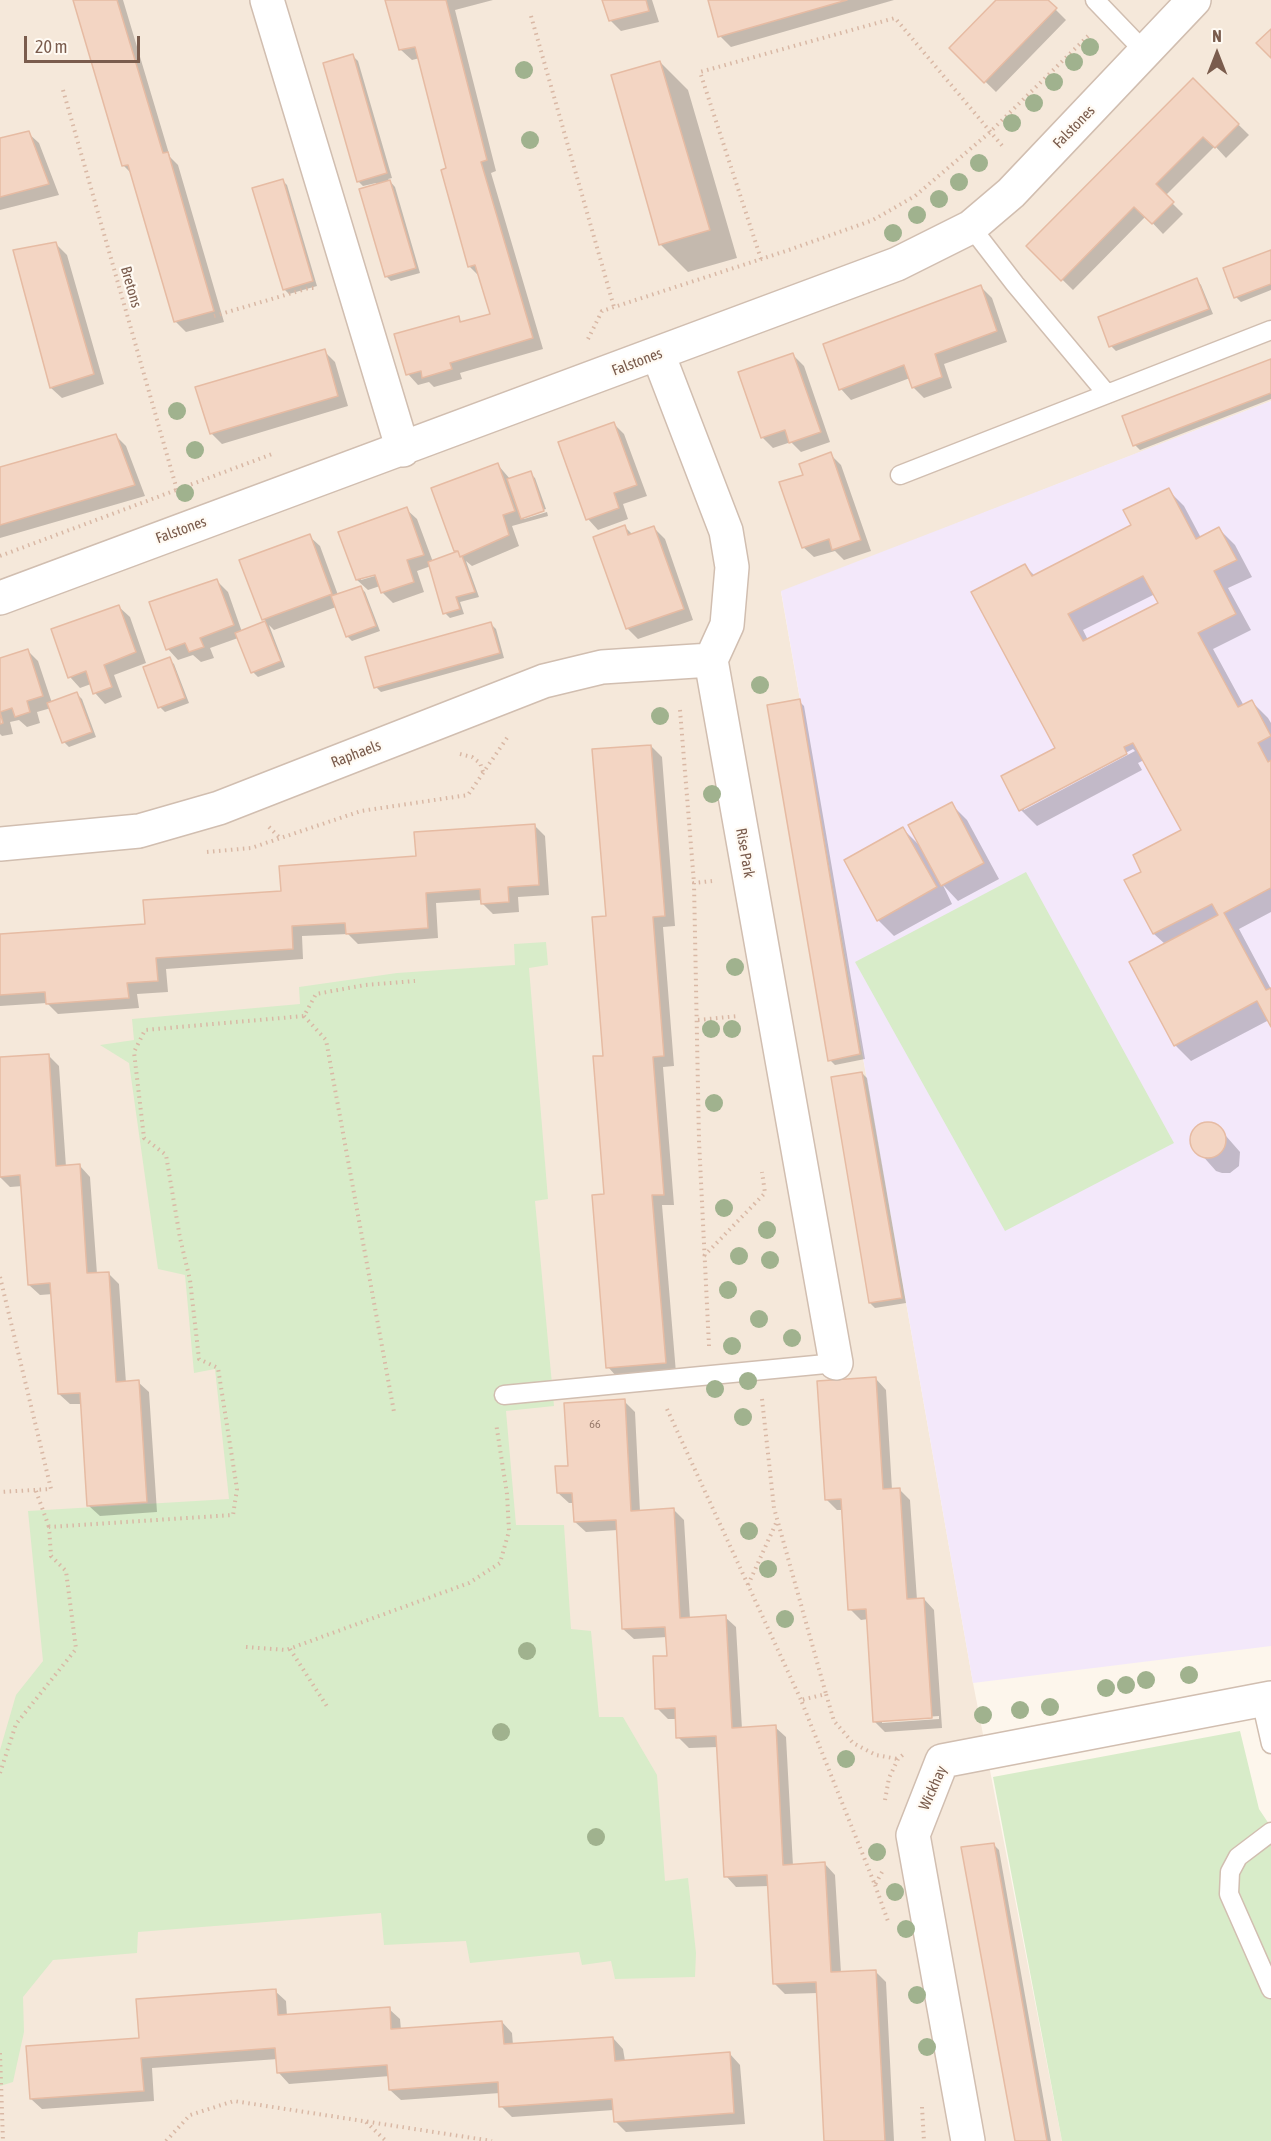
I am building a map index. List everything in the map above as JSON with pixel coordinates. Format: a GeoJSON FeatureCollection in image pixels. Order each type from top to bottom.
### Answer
{"type":"FeatureCollection","features":[{"type":"Feature","properties":{"kind":"street"},"geometry":{"type":"LineString","coordinates":[[267,0],[403,450]]}},
{"type":"Feature","properties":{"kind":"street","name":"Falstones"},"geometry":{"type":"LineString","coordinates":[[0,598],[403,450],[897,264],[971,227],[1011,193],[1194,0]]}},
{"type":"Feature","properties":{"kind":"street"},"geometry":{"type":"LineString","coordinates":[[658,354],[726,531],[732,567],[727,625],[711,660]]}},
{"type":"Feature","properties":{"kind":"street","name":"Raphaels"},"geometry":{"type":"LineString","coordinates":[[0,844],[139,831],[219,808],[543,681],[602,667],[711,660]]}},
{"type":"Feature","properties":{"kind":"street","name":"Rise Park"},"geometry":{"type":"LineString","coordinates":[[711,660],[836,1363]]}},
{"type":"Feature","properties":{"kind":"street","name":"Wickhay"},"geometry":{"type":"LineString","coordinates":[[968,2141],[914,1835],[942,1761],[1266,1699]]}},
{"type":"Feature","properties":{"kind":"lane"},"geometry":{"type":"LineString","coordinates":[[1095,0],[1145,52]]}},
{"type":"Feature","properties":{"kind":"lane"},"geometry":{"type":"LineString","coordinates":[[971,227],[1015,284],[1107,394]]}},
{"type":"Feature","properties":{"kind":"lane"},"geometry":{"type":"LineString","coordinates":[[900,475],[1271,330]]}},
{"type":"Feature","properties":{"kind":"lane"},"geometry":{"type":"LineString","coordinates":[[504,1395],[836,1363]]}},
{"type":"Feature","properties":{"kind":"lane"},"geometry":{"type":"LineString","coordinates":[[1266,1699],[1271,1744]]}},
{"type":"Feature","properties":{"kind":"lane"},"geometry":{"type":"LineString","coordinates":[[1271,1832],[1238,1857],[1230,1872],[1229,1894],[1271,1989]]}},
{"type":"Feature","properties":{"kind":"path"},"geometry":{"type":"LineString","coordinates":[[531,16],[614,307]]}},
{"type":"Feature","properties":{"kind":"path"},"geometry":{"type":"LineString","coordinates":[[761,259],[700,72],[895,18],[989,133]]}},
{"type":"Feature","properties":{"kind":"path"},"geometry":{"type":"LineString","coordinates":[[789,250],[873,220],[915,196],[989,133],[1090,34]]}},
{"type":"Feature","properties":{"kind":"path","name":"Bretons"},"geometry":{"type":"LineString","coordinates":[[63,90],[177,490]]}},
{"type":"Feature","properties":{"kind":"path"},"geometry":{"type":"LineString","coordinates":[[214,316],[309,288],[327,289]]}},
{"type":"Feature","properties":{"kind":"path"},"geometry":{"type":"LineString","coordinates":[[679,700],[694,883],[703,1256],[711,1375]]}},
{"type":"Feature","properties":{"kind":"path"},"geometry":{"type":"LineString","coordinates":[[361,811],[468,795],[515,727]]}},
{"type":"Feature","properties":{"kind":"path"},"geometry":{"type":"LineString","coordinates":[[450,751],[472,757],[480,763],[483,773]]}},
{"type":"Feature","properties":{"kind":"path"},"geometry":{"type":"LineString","coordinates":[[694,883],[749,876]]}},
{"type":"Feature","properties":{"kind":"path"},"geometry":{"type":"LineString","coordinates":[[304,1016],[316,994],[365,985],[415,981]]}},
{"type":"Feature","properties":{"kind":"path"},"geometry":{"type":"LineString","coordinates":[[304,1016],[326,1040],[394,1412]]}},
{"type":"Feature","properties":{"kind":"path"},"geometry":{"type":"LineString","coordinates":[[49,1527],[232,1515],[237,1489],[218,1368],[199,1359],[190,1280],[180,1238],[166,1155],[144,1138],[134,1052],[145,1030],[304,1016]]}},
{"type":"Feature","properties":{"kind":"path"},"geometry":{"type":"LineString","coordinates":[[698,1020],[739,1016]]}},
{"type":"Feature","properties":{"kind":"path"},"geometry":{"type":"LineString","coordinates":[[703,1256],[765,1193],[762,1170]]}},
{"type":"Feature","properties":{"kind":"path"},"geometry":{"type":"LineString","coordinates":[[0,1277],[51,1490],[0,1492]]}},
{"type":"Feature","properties":{"kind":"path"},"geometry":{"type":"LineString","coordinates":[[759,1370],[774,1508],[834,1721],[853,1743],[876,1755],[898,1759],[889,1778],[883,1810]]}},
{"type":"Feature","properties":{"kind":"path"},"geometry":{"type":"LineString","coordinates":[[654,1381],[801,1700],[874,1886],[884,1869]]}},
{"type":"Feature","properties":{"kind":"path"},"geometry":{"type":"LineString","coordinates":[[246,1647],[290,1648],[469,1583],[500,1563],[509,1531],[505,1482],[495,1429],[496,1404],[504,1395]]}},
{"type":"Feature","properties":{"kind":"path"},"geometry":{"type":"LineString","coordinates":[[0,1773],[16,1724],[76,1648],[66,1571],[51,1556],[49,1527],[36,1491]]}},
{"type":"Feature","properties":{"kind":"path"},"geometry":{"type":"LineString","coordinates":[[748,1585],[777,1520]]}},
{"type":"Feature","properties":{"kind":"path"},"geometry":{"type":"LineString","coordinates":[[290,1648],[328,1708]]}},
{"type":"Feature","properties":{"kind":"path"},"geometry":{"type":"LineString","coordinates":[[801,1700],[826,1694]]}},
{"type":"Feature","properties":{"kind":"path"},"geometry":{"type":"LineString","coordinates":[[0,2053],[3,2141]]}},
{"type":"Feature","properties":{"kind":"path"},"geometry":{"type":"LineString","coordinates":[[166,2141],[190,2115],[234,2101],[492,2141]]}},
{"type":"Feature","properties":{"kind":"path"},"geometry":{"type":"LineString","coordinates":[[365,2121],[386,2141]]}},
{"type":"Feature","properties":{"kind":"shaded area"},"geometry":{"type":"Polygon","coordinates":[[[0,0],[1271,0],[1271,401],[781,592],[973,1683],[1062,2141],[0,2141],[0,0]]]}},
{"type":"Feature","properties":{"kind":"shaded area"},"geometry":{"type":"Polygon","coordinates":[[[1271,401],[1271,1646],[973,1683],[781,591],[1271,401]]]}},
{"type":"Feature","properties":{"kind":"green space"},"geometry":{"type":"Polygon","coordinates":[[[1026,872],[1174,1143],[1005,1231],[855,962],[1026,872]]]}},
{"type":"Feature","properties":{"kind":"green space"},"geometry":{"type":"Polygon","coordinates":[[[546,942],[548,965],[529,968],[548,1199],[535,1201],[554,1406],[506,1411],[516,1525],[564,1525],[571,1629],[591,1631],[599,1717],[623,1717],[657,1775],[665,1881],[688,1878],[696,1953],[695,1977],[615,1979],[611,1961],[582,1965],[579,1952],[470,1963],[466,1941],[384,1945],[381,1913],[138,1932],[137,1953],[53,1960],[23,1997],[24,2032],[13,2082],[0,2086],[0,1750],[16,1695],[43,1661],[28,1511],[229,1499],[215,1369],[194,1373],[185,1275],[158,1269],[129,1063],[100,1045],[134,1040],[132,1019],[300,1004],[299,987],[397,973],[515,965],[514,944],[546,942]]]}},
{"type":"Feature","properties":{"kind":"green space"},"geometry":{"type":"Polygon","coordinates":[[[1240,1731],[1259,1809],[1271,1827],[1271,2141],[1062,2141],[993,1777],[1240,1731]]]}},
{"type":"Feature","properties":{"kind":"building"},"geometry":{"type":"Polygon","coordinates":[[[73,0],[117,0],[163,153],[168,152],[214,311],[174,322],[128,165],[122,166],[73,0]]]}},
{"type":"Feature","properties":{"kind":"building"},"geometry":{"type":"Polygon","coordinates":[[[385,0],[446,0],[487,160],[481,162],[533,338],[450,363],[452,369],[422,378],[421,371],[406,375],[394,334],[459,316],[460,322],[490,314],[475,265],[468,267],[441,170],[446,168],[415,47],[399,50],[385,0]]]}},
{"type":"Feature","properties":{"kind":"building"},"geometry":{"type":"Polygon","coordinates":[[[602,0],[646,0],[649,11],[609,21],[602,0]]]}},
{"type":"Feature","properties":{"kind":"building"},"geometry":{"type":"Polygon","coordinates":[[[708,0],[847,0],[718,37],[708,0]]]}},
{"type":"Feature","properties":{"kind":"building"},"geometry":{"type":"Polygon","coordinates":[[[996,0],[1048,0],[1057,8],[984,83],[949,48],[996,0]]]}},
{"type":"Feature","properties":{"kind":"building"},"geometry":{"type":"Polygon","coordinates":[[[1271,29],[1271,58],[1256,43],[1271,29]]]}},
{"type":"Feature","properties":{"kind":"building"},"geometry":{"type":"Polygon","coordinates":[[[353,54],[387,173],[357,182],[323,63],[353,54]]]}},
{"type":"Feature","properties":{"kind":"building"},"geometry":{"type":"Polygon","coordinates":[[[660,61],[710,230],[659,245],[611,75],[660,61]]]}},
{"type":"Feature","properties":{"kind":"building"},"geometry":{"type":"Polygon","coordinates":[[[1193,78],[1239,124],[1215,148],[1203,137],[1156,184],[1174,202],[1152,224],[1134,207],[1061,281],[1026,246],[1193,78]]]}},
{"type":"Feature","properties":{"kind":"building"},"geometry":{"type":"Polygon","coordinates":[[[29,131],[49,184],[0,197],[0,138],[29,131]]]}},
{"type":"Feature","properties":{"kind":"building"},"geometry":{"type":"Polygon","coordinates":[[[283,179],[313,281],[283,290],[252,188],[283,179]]]}},
{"type":"Feature","properties":{"kind":"building"},"geometry":{"type":"Polygon","coordinates":[[[390,180],[416,268],[385,277],[359,189],[390,180]]]}},
{"type":"Feature","properties":{"kind":"building"},"geometry":{"type":"Polygon","coordinates":[[[56,242],[94,374],[50,388],[13,250],[56,242]]]}},
{"type":"Feature","properties":{"kind":"building"},"geometry":{"type":"Polygon","coordinates":[[[1271,250],[1271,284],[1234,298],[1223,268],[1271,250]]]}},
{"type":"Feature","properties":{"kind":"building"},"geometry":{"type":"Polygon","coordinates":[[[1197,278],[1209,309],[1109,347],[1098,317],[1197,278]]]}},
{"type":"Feature","properties":{"kind":"building"},"geometry":{"type":"Polygon","coordinates":[[[981,285],[997,331],[935,354],[942,377],[912,388],[904,365],[839,390],[823,344],[981,285]]]}},
{"type":"Feature","properties":{"kind":"building"},"geometry":{"type":"Polygon","coordinates":[[[325,349],[338,396],[210,434],[195,387],[325,349]]]}},
{"type":"Feature","properties":{"kind":"building"},"geometry":{"type":"Polygon","coordinates":[[[793,353],[821,432],[789,443],[785,430],[761,438],[738,372],[793,353]]]}},
{"type":"Feature","properties":{"kind":"building"},"geometry":{"type":"Polygon","coordinates":[[[1271,359],[1271,393],[1133,446],[1122,416],[1271,359]]]}},
{"type":"Feature","properties":{"kind":"building"},"geometry":{"type":"Polygon","coordinates":[[[614,422],[637,485],[614,493],[619,508],[586,520],[558,442],[614,422]]]}},
{"type":"Feature","properties":{"kind":"building"},"geometry":{"type":"Polygon","coordinates":[[[116,434],[135,485],[0,525],[0,467],[116,434]]]}},
{"type":"Feature","properties":{"kind":"building"},"geometry":{"type":"Polygon","coordinates":[[[831,452],[861,540],[832,550],[829,539],[802,548],[779,482],[803,475],[799,464],[831,452]]]}},
{"type":"Feature","properties":{"kind":"building"},"geometry":{"type":"Polygon","coordinates":[[[498,463],[515,511],[503,515],[509,535],[460,557],[458,551],[454,551],[431,488],[498,463]]]}},
{"type":"Feature","properties":{"kind":"building"},"geometry":{"type":"Polygon","coordinates":[[[531,471],[544,511],[521,519],[507,479],[531,471]]]}},
{"type":"Feature","properties":{"kind":"building"},"geometry":{"type":"Polygon","coordinates":[[[1169,488],[1196,539],[1219,527],[1237,560],[1214,571],[1236,614],[1198,633],[1238,707],[1252,700],[1271,736],[1258,743],[1268,762],[1271,760],[1271,888],[1224,913],[1266,990],[1271,988],[1271,1027],[1257,1001],[1174,1046],[1129,962],[1218,915],[1212,904],[1153,934],[1124,880],[1141,872],[1133,855],[1181,830],[1133,743],[1124,747],[1127,754],[1019,811],[1001,776],[1055,748],[971,592],[1025,564],[1032,576],[1131,525],[1123,510],[1169,488]],[[1143,576],[1068,614],[1083,641],[1158,603],[1143,576]]]}},
{"type":"Feature","properties":{"kind":"building"},"geometry":{"type":"Polygon","coordinates":[[[407,507],[424,555],[407,560],[414,582],[381,593],[375,575],[356,580],[338,532],[407,507]]]}},
{"type":"Feature","properties":{"kind":"building"},"geometry":{"type":"Polygon","coordinates":[[[625,525],[628,535],[654,526],[684,609],[626,629],[593,537],[625,525]]]}},
{"type":"Feature","properties":{"kind":"building"},"geometry":{"type":"Polygon","coordinates":[[[310,534],[332,594],[262,620],[239,560],[310,534]]]}},
{"type":"Feature","properties":{"kind":"building"},"geometry":{"type":"Polygon","coordinates":[[[458,551],[475,592],[456,597],[460,609],[443,614],[428,562],[458,551]]]}},
{"type":"Feature","properties":{"kind":"building"},"geometry":{"type":"Polygon","coordinates":[[[217,579],[234,625],[200,638],[204,647],[189,652],[185,643],[166,650],[149,602],[217,579]]]}},
{"type":"Feature","properties":{"kind":"building"},"geometry":{"type":"Polygon","coordinates":[[[361,586],[376,626],[346,637],[331,596],[361,586]]]}},
{"type":"Feature","properties":{"kind":"building"},"geometry":{"type":"Polygon","coordinates":[[[119,605],[136,652],[104,665],[112,687],[93,694],[86,671],[68,678],[51,629],[119,605]]]}},
{"type":"Feature","properties":{"kind":"building"},"geometry":{"type":"Polygon","coordinates":[[[265,621],[281,661],[251,673],[235,633],[265,621]]]}},
{"type":"Feature","properties":{"kind":"building"},"geometry":{"type":"Polygon","coordinates":[[[491,622],[500,653],[374,688],[365,657],[491,622]]]}},
{"type":"Feature","properties":{"kind":"building"},"geometry":{"type":"Polygon","coordinates":[[[28,649],[43,696],[27,701],[30,712],[15,717],[12,708],[0,712],[0,658],[28,649]]]}},
{"type":"Feature","properties":{"kind":"building"},"geometry":{"type":"Polygon","coordinates":[[[170,657],[185,698],[158,708],[143,667],[170,657]]]}},
{"type":"Feature","properties":{"kind":"building"},"geometry":{"type":"Polygon","coordinates":[[[77,692],[92,732],[62,743],[47,703],[77,692]]]}},
{"type":"Feature","properties":{"kind":"building"},"geometry":{"type":"Polygon","coordinates":[[[800,699],[860,1054],[828,1061],[767,705],[800,699]]]}},
{"type":"Feature","properties":{"kind":"building"},"geometry":{"type":"Polygon","coordinates":[[[651,745],[665,916],[653,917],[664,1056],[653,1057],[664,1195],[652,1195],[666,1363],[606,1368],[592,1195],[604,1194],[593,1056],[603,1056],[592,917],[606,916],[592,749],[651,745]]]}},
{"type":"Feature","properties":{"kind":"building"},"geometry":{"type":"Polygon","coordinates":[[[952,802],[984,863],[941,886],[908,825],[952,802]]]}},
{"type":"Feature","properties":{"kind":"building"},"geometry":{"type":"Polygon","coordinates":[[[535,824],[539,885],[508,887],[509,902],[481,904],[480,889],[426,893],[428,928],[346,934],[345,923],[292,926],[293,949],[156,958],[158,981],[127,983],[129,998],[46,1004],[45,992],[0,995],[0,934],[145,924],[143,900],[281,891],[279,866],[416,856],[414,832],[535,824]]]}},
{"type":"Feature","properties":{"kind":"building"},"geometry":{"type":"Polygon","coordinates":[[[903,827],[937,887],[877,921],[844,860],[903,827]]]}},
{"type":"Feature","properties":{"kind":"building"},"geometry":{"type":"Polygon","coordinates":[[[49,1054],[56,1166],[80,1164],[87,1273],[109,1272],[116,1382],[139,1380],[147,1502],[87,1506],[80,1393],[58,1394],[50,1283],[28,1285],[20,1175],[0,1177],[0,1057],[49,1054]]]}},
{"type":"Feature","properties":{"kind":"building"},"geometry":{"type":"Polygon","coordinates":[[[862,1072],[902,1298],[869,1303],[831,1077],[862,1072]]]}},
{"type":"Feature","properties":{"kind":"building"},"geometry":{"type":"Polygon","coordinates":[[[1208,1122],[1220,1128],[1226,1140],[1220,1152],[1208,1158],[1196,1152],[1190,1140],[1196,1128],[1208,1122]]]}},
{"type":"Feature","properties":{"kind":"building"},"geometry":{"type":"Polygon","coordinates":[[[876,1377],[883,1489],[900,1488],[907,1599],[924,1598],[932,1718],[873,1722],[866,1609],[848,1610],[841,1499],[825,1500],[817,1381],[876,1377]]]}},
{"type":"Feature","properties":{"kind":"building"},"geometry":{"type":"Polygon","coordinates":[[[625,1399],[631,1511],[674,1508],[680,1618],[726,1615],[732,1728],[776,1725],[783,1865],[825,1862],[831,1972],[876,1970],[885,2141],[824,2141],[816,1982],[773,1984],[767,1875],[724,1877],[716,1736],[676,1738],[675,1708],[655,1709],[653,1656],[667,1656],[665,1627],[622,1629],[616,1520],[574,1522],[572,1493],[557,1493],[555,1466],[568,1466],[564,1403],[625,1399]]]}},
{"type":"Feature","properties":{"kind":"building"},"geometry":{"type":"Polygon","coordinates":[[[994,1843],[1047,2141],[1015,2141],[961,1847],[994,1843]]]}},
{"type":"Feature","properties":{"kind":"building"},"geometry":{"type":"Polygon","coordinates":[[[276,1989],[278,2015],[390,2007],[391,2029],[502,2021],[504,2044],[613,2037],[615,2061],[730,2052],[734,2113],[614,2122],[612,2099],[499,2107],[498,2082],[389,2090],[387,2065],[277,2073],[275,2048],[141,2058],[144,2091],[30,2099],[26,2046],[139,2038],[136,1999],[276,1989]]]}}]}
